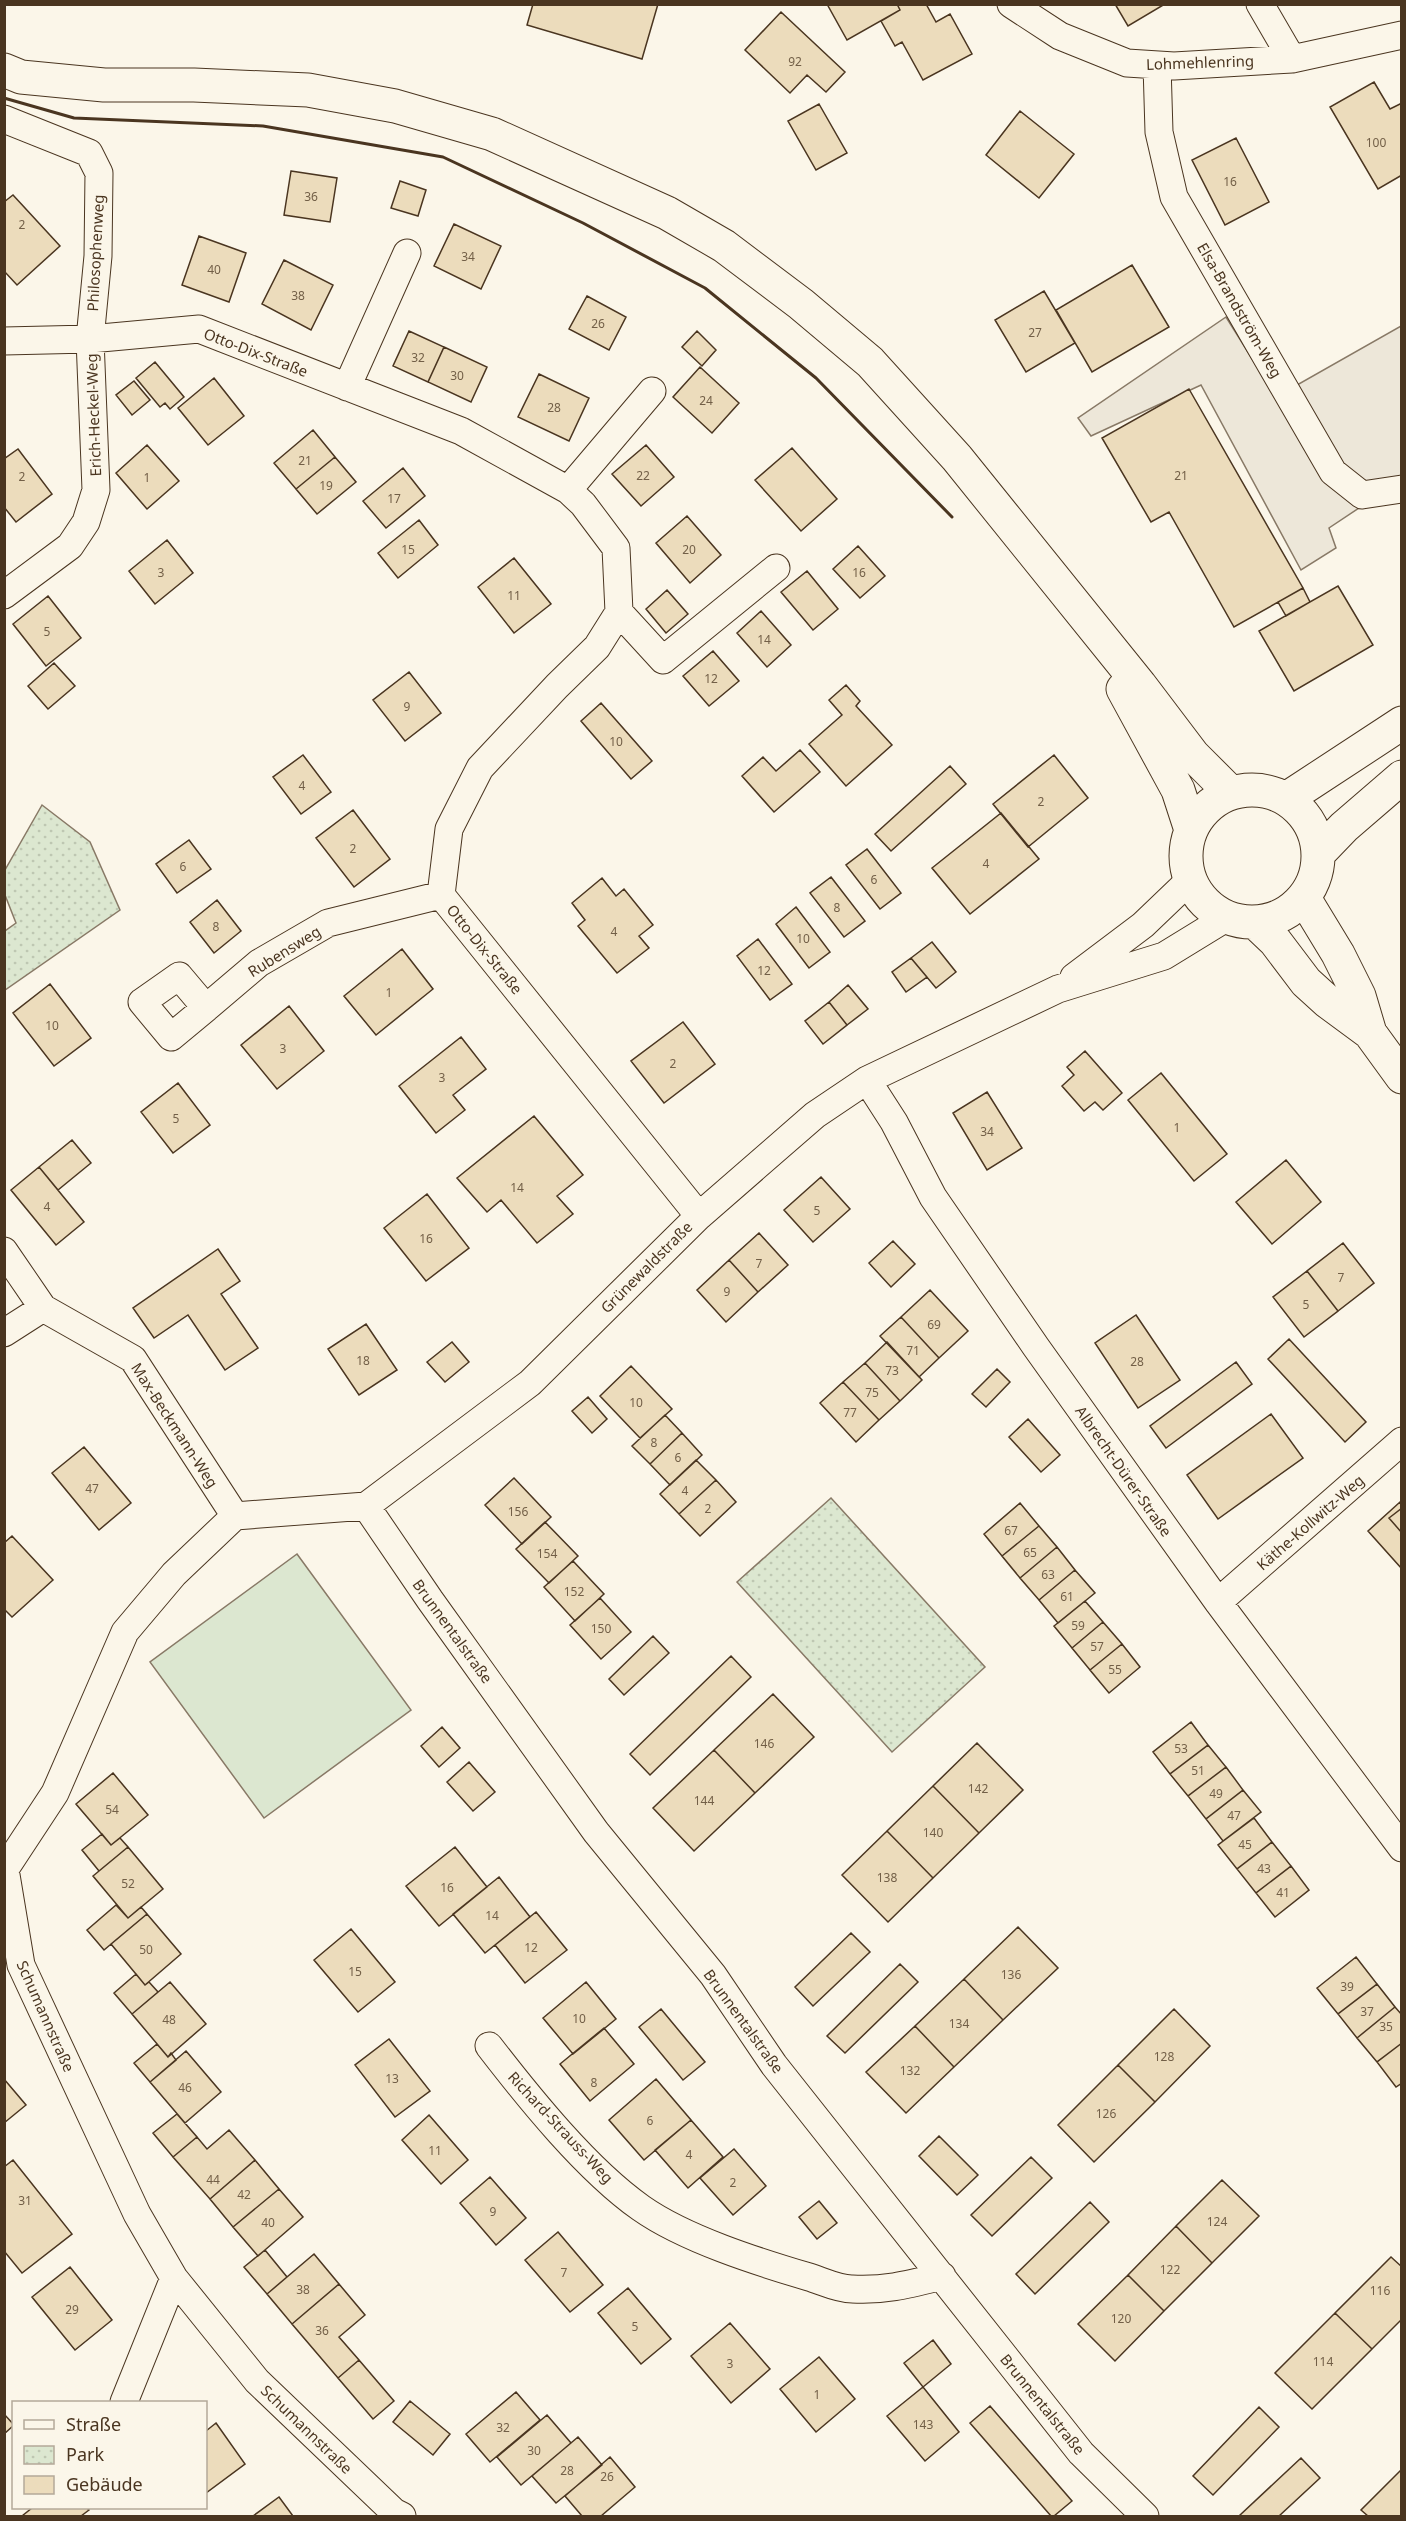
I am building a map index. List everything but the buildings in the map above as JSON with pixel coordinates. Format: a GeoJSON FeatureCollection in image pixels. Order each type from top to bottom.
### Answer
{"type":"FeatureCollection","features":[{"type":"Feature","properties":{"kind":"street","name":"Lohmehlenring"},"geometry":{"type":"LineString","coordinates":[[1011,4],[1060,36],[1127,63],[1174,66],[1293,59],[1401,35]]}},
{"type":"Feature","properties":{"kind":"street"},"geometry":{"type":"LineString","coordinates":[[1260,4],[1293,59]]}},
{"type":"Feature","properties":{"kind":"street","name":"Elsa-Brandström-Weg"},"geometry":{"type":"LineString","coordinates":[[1157,65],[1159,132],[1174,196],[1180,207],[1333,472],[1362,495],[1401,489]]}},
{"type":"Feature","properties":{"kind":"street"},"geometry":{"type":"LineString","coordinates":[[4,70],[21,76],[104,86],[194,85],[308,90],[395,106],[492,134],[667,213],[724,246],[801,304],[870,362],[957,458],[1140,685],[1193,755],[1231,793]]}},
{"type":"Feature","properties":{"kind":"street","name":"Philosophenweg"},"geometry":{"type":"LineString","coordinates":[[4,119],[89,153],[99,173],[98,256],[90,339]]}},
{"type":"Feature","properties":{"kind":"street"},"geometry":{"type":"LineString","coordinates":[[347,387],[407,254]]}},
{"type":"Feature","properties":{"kind":"street","name":"Otto-Dix-Straße"},"geometry":{"type":"LineString","coordinates":[[4,341],[90,339],[199,329],[461,431],[568,490],[582,504],[616,548],[619,612],[597,647],[480,768],[449,829],[441,895],[699,1216]]}},
{"type":"Feature","properties":{"kind":"street","name":"Erich-Heckel-Weg"},"geometry":{"type":"LineString","coordinates":[[4,595],[70,546],[86,522],[96,490],[90,339]]}},
{"type":"Feature","properties":{"kind":"street"},"geometry":{"type":"LineString","coordinates":[[568,490],[652,391]]}},
{"type":"Feature","properties":{"kind":"street"},"geometry":{"type":"LineString","coordinates":[[619,612],[663,660],[776,568]]}},
{"type":"Feature","properties":{"kind":"street"},"geometry":{"type":"LineString","coordinates":[[1089,624],[1178,790],[1191,830]]}},
{"type":"Feature","properties":{"kind":"street"},"geometry":{"type":"LineString","coordinates":[[1286,799],[1401,723]]}},
{"type":"Feature","properties":{"kind":"street"},"geometry":{"type":"LineString","coordinates":[[1318,854],[1344,826],[1401,777]]}},
{"type":"Feature","properties":{"kind":"street"},"geometry":{"type":"LineString","coordinates":[[1240,920],[1273,919],[1290,911],[1304,898],[1315,877],[1318,854],[1313,832],[1302,813],[1286,799],[1259,790],[1231,793],[1207,807],[1191,830],[1186,846],[1186,863],[1190,880],[1205,903],[1275,941],[1306,982],[1328,1002],[1370,1033],[1401,1077]]}},
{"type":"Feature","properties":{"kind":"street","name":"Grünewaldstraße"},"geometry":{"type":"LineString","coordinates":[[1058,989],[1143,925],[1190,880]]}},
{"type":"Feature","properties":{"kind":"street","name":"Rubensweg"},"geometry":{"type":"LineString","coordinates":[[206,1008],[259,963],[328,923],[441,895]]}},
{"type":"Feature","properties":{"kind":"street"},"geometry":{"type":"LineString","coordinates":[[1304,898],[1338,954],[1359,996],[1370,1033]]}},
{"type":"Feature","properties":{"kind":"street","name":"Grünewaldstraße"},"geometry":{"type":"LineString","coordinates":[[366,1506],[530,1383],[699,1216],[815,1115],[867,1080],[1058,989],[1164,956],[1240,920]]}},
{"type":"Feature","properties":{"kind":"street","name":"Albrecht-Dürer-Straße"},"geometry":{"type":"LineString","coordinates":[[867,1080],[894,1122],[933,1197],[1036,1347],[1218,1602],[1401,1848]]}},
{"type":"Feature","properties":{"kind":"street","name":"Max-Beckmann-Weg"},"geometry":{"type":"LineString","coordinates":[[4,1251],[43,1308],[133,1359],[235,1516]]}},
{"type":"Feature","properties":{"kind":"street"},"geometry":{"type":"LineString","coordinates":[[4,1333],[43,1308]]}},
{"type":"Feature","properties":{"kind":"street","name":"Käthe-Kollwitz-Weg"},"geometry":{"type":"LineString","coordinates":[[1218,1602],[1401,1441]]}},
{"type":"Feature","properties":{"kind":"street"},"geometry":{"type":"LineString","coordinates":[[235,1516],[366,1506]]}},
{"type":"Feature","properties":{"kind":"street","name":"Brunnentalstraße"},"geometry":{"type":"LineString","coordinates":[[366,1506],[430,1600],[596,1832],[712,1976],[774,2065],[1081,2453],[1145,2517]]}},
{"type":"Feature","properties":{"kind":"street","name":"Schumannstraße"},"geometry":{"type":"LineString","coordinates":[[235,1516],[174,1574],[125,1632],[55,1792],[4,1869],[13,1972],[137,2214],[174,2278],[257,2381],[396,2515]]}},
{"type":"Feature","properties":{"kind":"street","name":"Richard-Strauss-Weg"},"geometry":{"type":"LineString","coordinates":[[489,2046],[515,2079],[602,2175],[642,2208],[687,2232],[749,2258],[849,2289],[891,2289],[942,2276]]}},
{"type":"Feature","properties":{"kind":"street"},"geometry":{"type":"LineString","coordinates":[[125,2401],[174,2278]]}},
{"type":"Feature","properties":{"kind":"green space"},"geometry":{"type":"Polygon","coordinates":[[[42,805],[90,842],[120,910],[5,990],[5,931],[16,923],[5,895],[5,870],[42,805]]]}},
{"type":"Feature","properties":{"kind":"green space"},"geometry":{"type":"Polygon","coordinates":[[[831,1498],[985,1667],[892,1752],[737,1582],[831,1498]]]}},
{"type":"Feature","properties":{"kind":"green space"},"geometry":{"type":"Polygon","coordinates":[[[297,1554],[411,1710],[264,1818],[150,1662],[297,1554]]]}},
{"type":"Feature","properties":{"kind":"shaded area"},"geometry":{"type":"Polygon","coordinates":[[[1226,317],[1276,397],[1401,326],[1401,480],[1329,528],[1336,548],[1301,570],[1201,385],[1091,436],[1078,418],[1226,317]]]}},
{"type":"Feature","properties":{"kind":"wall"},"geometry":{"type":"LineString","coordinates":[[4,98],[74,118],[263,126],[443,157],[583,223],[705,288],[816,378],[952,517]]}}]}
